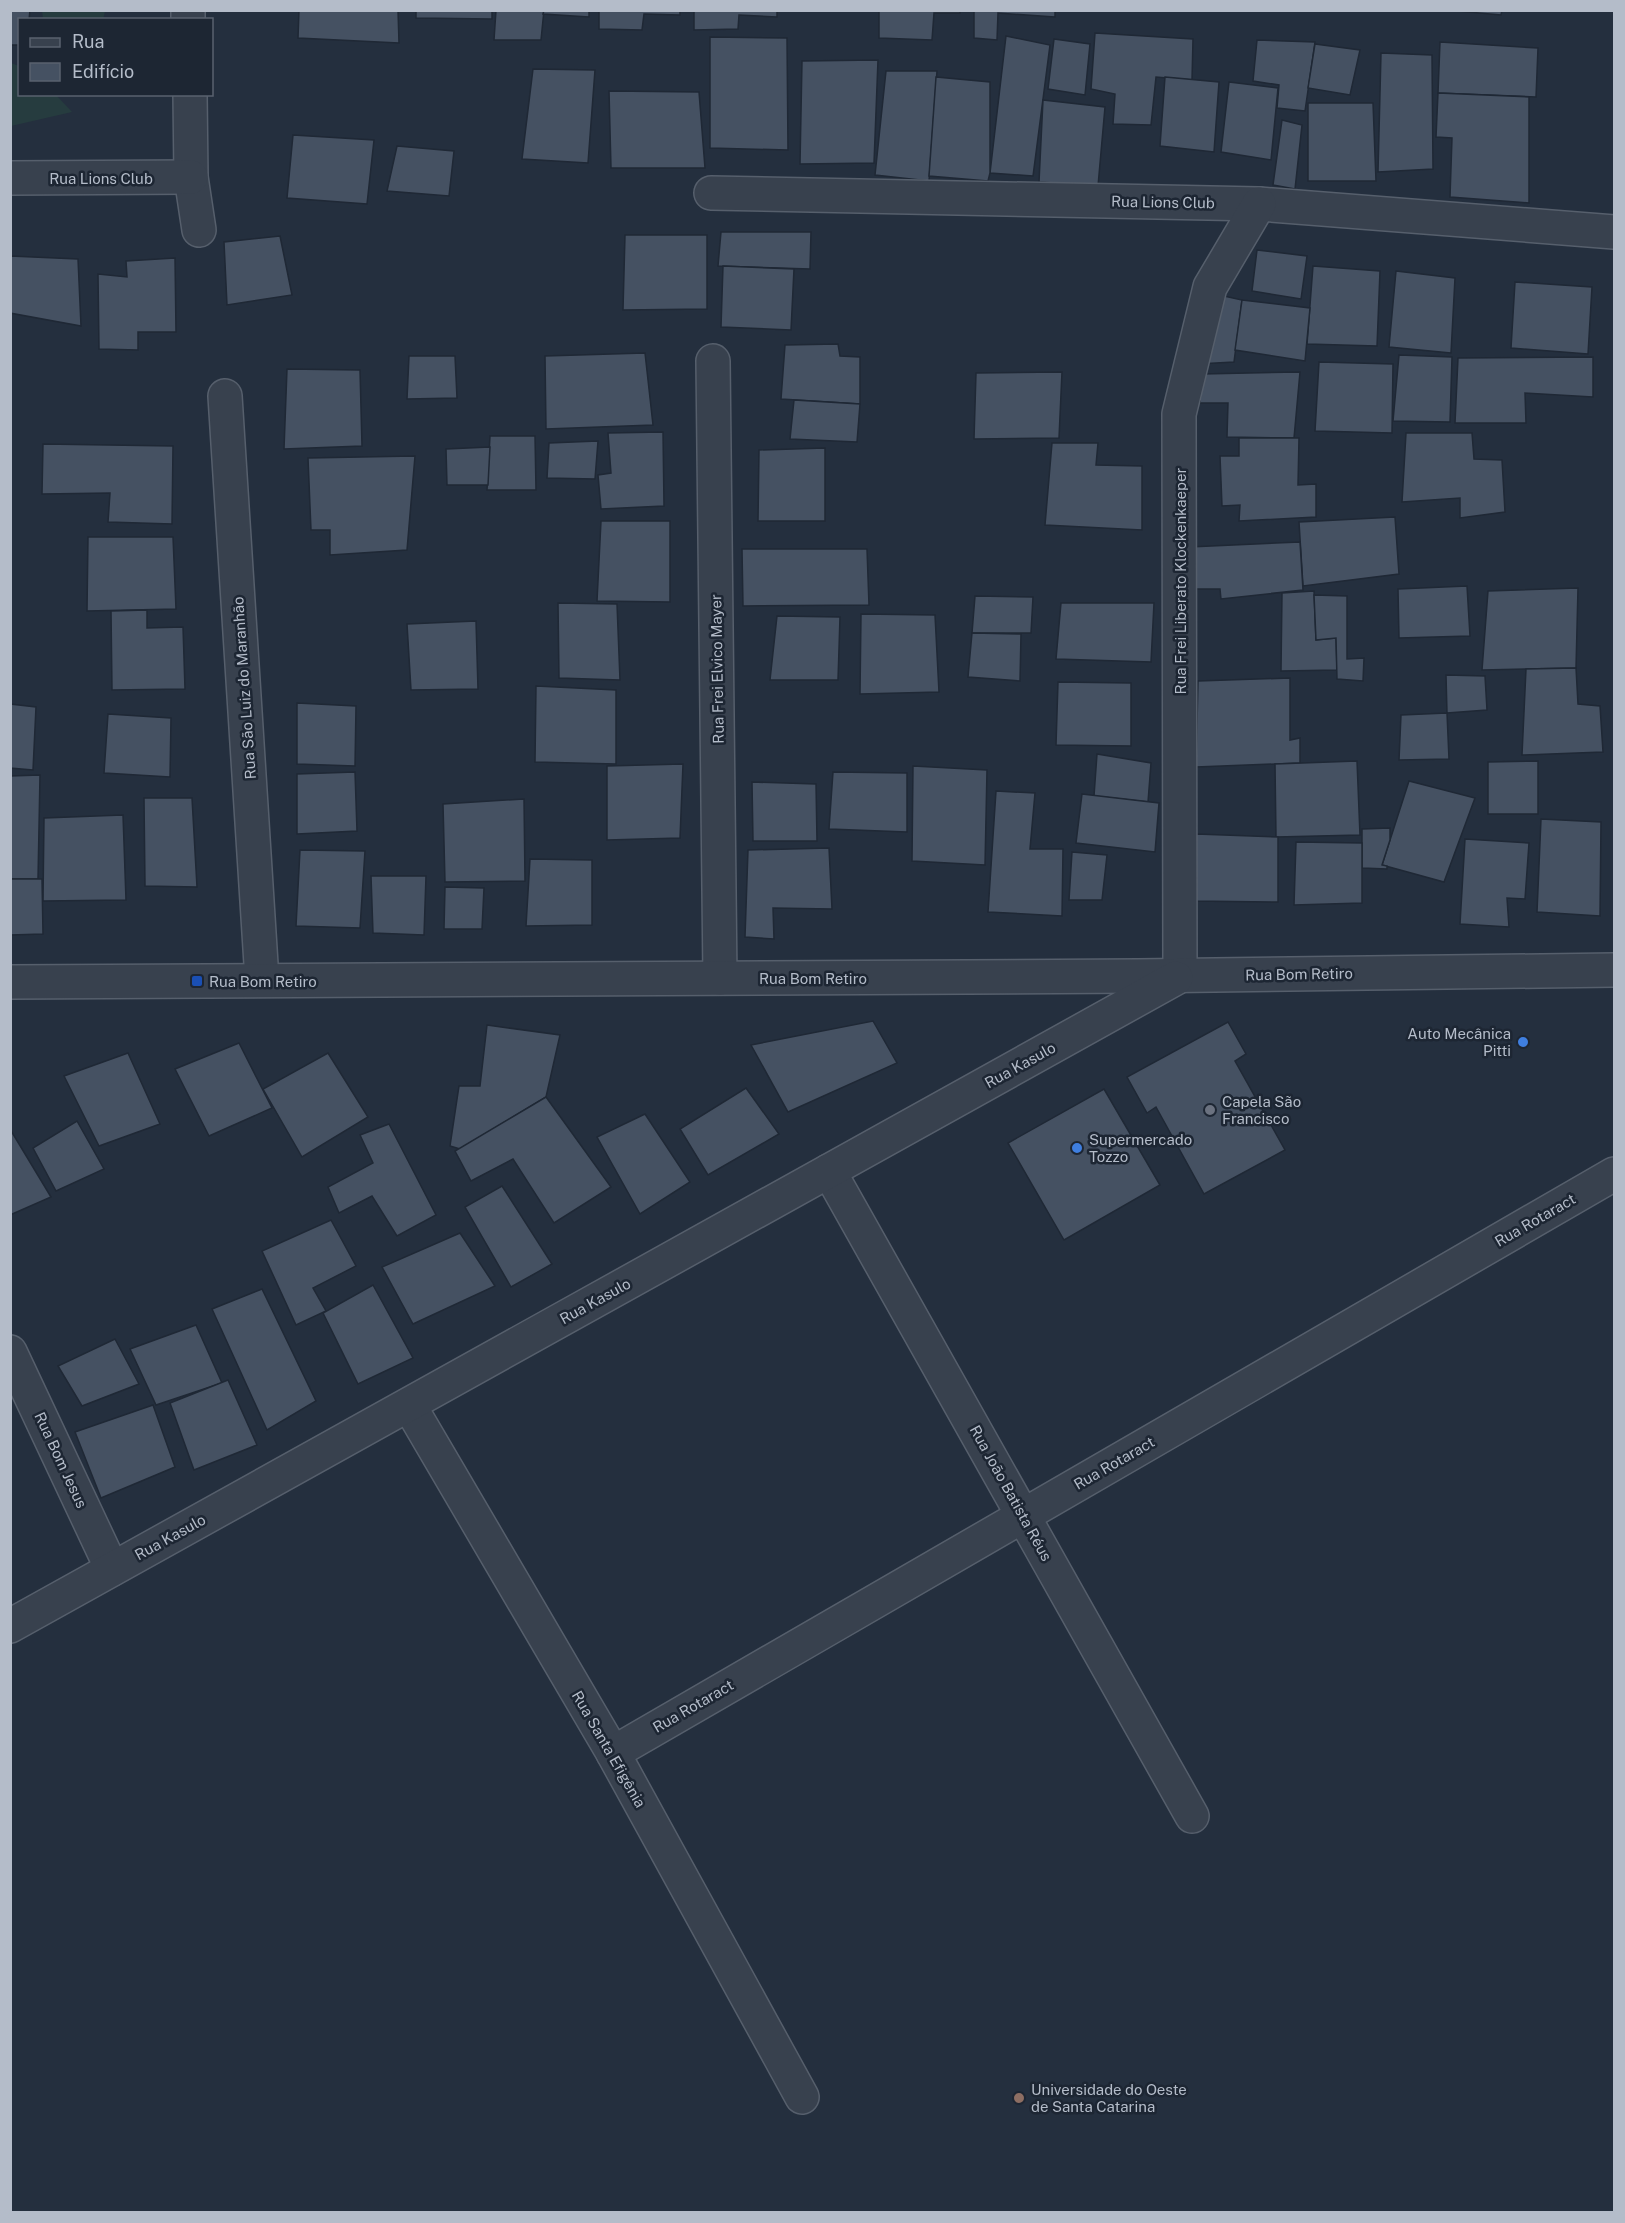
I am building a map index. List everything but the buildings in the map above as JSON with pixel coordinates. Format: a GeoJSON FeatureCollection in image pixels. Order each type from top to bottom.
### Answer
{"type":"FeatureCollection","features":[{"type":"Feature","properties":{"kind":"street"},"geometry":{"type":"LineString","coordinates":[[190,96],[191,177],[199,230]]}},
{"type":"Feature","properties":{"kind":"street","name":"Rua Lions Club"},"geometry":{"type":"LineString","coordinates":[[10,178],[191,177]]}},
{"type":"Feature","properties":{"kind":"street","name":"Rua Lions Club"},"geometry":{"type":"LineString","coordinates":[[711,193],[1259,204],[1614,232]]}},
{"type":"Feature","properties":{"kind":"street","name":"Rua Frei Liberato Klockenkaeper"},"geometry":{"type":"LineString","coordinates":[[1180,976],[1179,414],[1210,287],[1259,204]]}},
{"type":"Feature","properties":{"kind":"street","name":"Rua Frei Elvico Mayer"},"geometry":{"type":"LineString","coordinates":[[713,361],[720,978]]}},
{"type":"Feature","properties":{"kind":"street","name":"Rua São Luiz do Maranhão"},"geometry":{"type":"LineString","coordinates":[[225,396],[262,980]]}},
{"type":"Feature","properties":{"kind":"street","name":"Rua Bom Retiro"},"geometry":{"type":"LineString","coordinates":[[10,982],[1180,976],[1614,970]]}},
{"type":"Feature","properties":{"kind":"street","name":"Rua Kasulo"},"geometry":{"type":"LineString","coordinates":[[10,1626],[1180,976]]}},
{"type":"Feature","properties":{"kind":"street","name":"Rua João Batista Réus"},"geometry":{"type":"LineString","coordinates":[[829,1171],[1192,1816]]}},
{"type":"Feature","properties":{"kind":"street","name":"Rua Rotaract"},"geometry":{"type":"LineString","coordinates":[[613,1753],[1614,1174]]}},
{"type":"Feature","properties":{"kind":"street","name":"Rua Bom Jesus"},"geometry":{"type":"LineString","coordinates":[[10,1352],[112,1569]]}},
{"type":"Feature","properties":{"kind":"street","name":"Rua Santa Efigênia"},"geometry":{"type":"LineString","coordinates":[[409,1405],[613,1753],[802,2097]]}},
{"type":"Feature","properties":{"kind":"green space"},"geometry":{"type":"Polygon","coordinates":[[[42,10],[105,11],[103,18],[43,18],[42,10]]]}},
{"type":"Feature","properties":{"kind":"green space"},"geometry":{"type":"Polygon","coordinates":[[[11,63],[18,66],[18,96],[57,96],[72,112],[11,126],[11,63]]]}},
{"type":"Feature","properties":{"kind":"place","name":"Rua Bom Retiro"},"geometry":{"type":"Point","coordinates":[197,981]}},
{"type":"Feature","properties":{"kind":"place","name":"Auto Mecânica Pitti"},"geometry":{"type":"Point","coordinates":[1523,1042]}},
{"type":"Feature","properties":{"kind":"place","name":"Capela São Francisco"},"geometry":{"type":"Point","coordinates":[1210,1110]}},
{"type":"Feature","properties":{"kind":"place","name":"Supermercado Tozzo"},"geometry":{"type":"Point","coordinates":[1077,1148]}},
{"type":"Feature","properties":{"kind":"place","name":"Universidade do Oeste de Santa Catarina"},"geometry":{"type":"Point","coordinates":[1019,2098]}}]}
